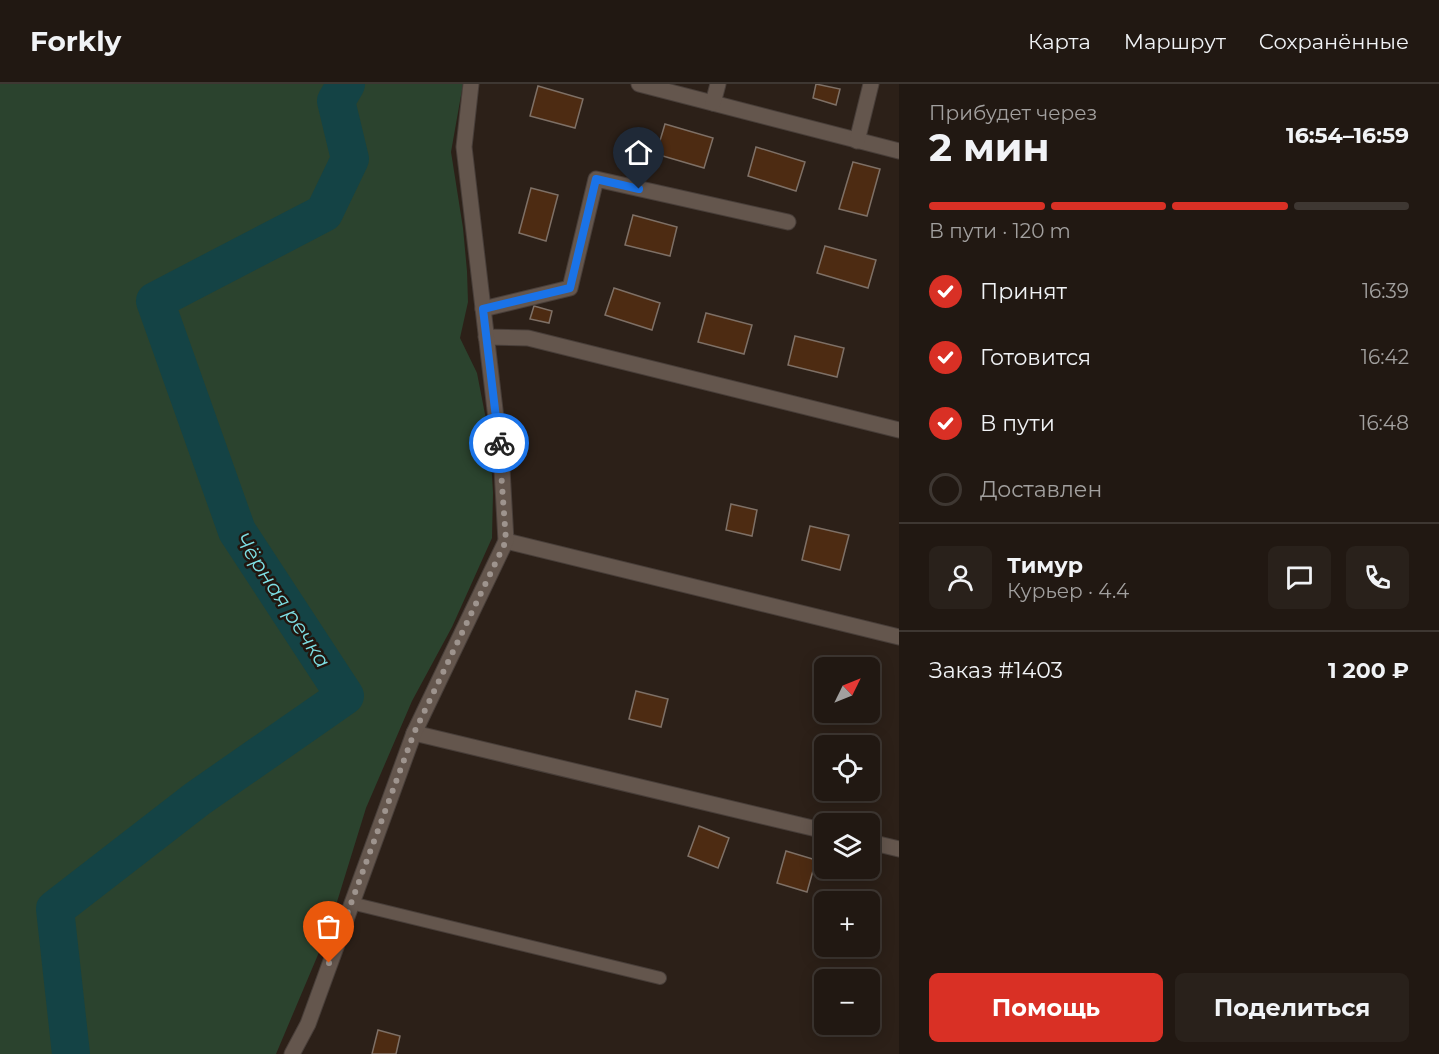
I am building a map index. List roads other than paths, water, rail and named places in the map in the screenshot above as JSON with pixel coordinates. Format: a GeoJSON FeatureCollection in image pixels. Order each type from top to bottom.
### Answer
{"type":"FeatureCollection","features":[{"type":"Feature","properties":{"kind":"street"},"geometry":{"type":"LineString","coordinates":[[292,1054],[308,1024],[414,733],[506,541],[502,469],[464,147],[471,84]]}},
{"type":"Feature","properties":{"kind":"street"},"geometry":{"type":"LineString","coordinates":[[639,84],[899,151]]}},
{"type":"Feature","properties":{"kind":"street"},"geometry":{"type":"LineString","coordinates":[[713,103],[718,84]]}},
{"type":"Feature","properties":{"kind":"street"},"geometry":{"type":"LineString","coordinates":[[857,141],[871,84]]}},
{"type":"Feature","properties":{"kind":"street"},"geometry":{"type":"LineString","coordinates":[[483,309],[570,288],[596,179],[788,222]]}},
{"type":"Feature","properties":{"kind":"street"},"geometry":{"type":"LineString","coordinates":[[486,338],[528,338],[899,430]]}},
{"type":"Feature","properties":{"kind":"street"},"geometry":{"type":"LineString","coordinates":[[506,541],[899,637]]}},
{"type":"Feature","properties":{"kind":"street"},"geometry":{"type":"LineString","coordinates":[[414,733],[814,828]]}},
{"type":"Feature","properties":{"kind":"street"},"geometry":{"type":"LineString","coordinates":[[880,844],[899,849]]}},
{"type":"Feature","properties":{"kind":"lane"},"geometry":{"type":"LineString","coordinates":[[351,903],[660,978]]}},
{"type":"Feature","properties":{"kind":"waterway","name":"Чёрная речка"},"geometry":{"type":"LineString","coordinates":[[71,1054],[55,909],[197,799],[345,696],[237,531],[155,301],[324,213],[350,159],[336,101],[346,84]]}}]}
